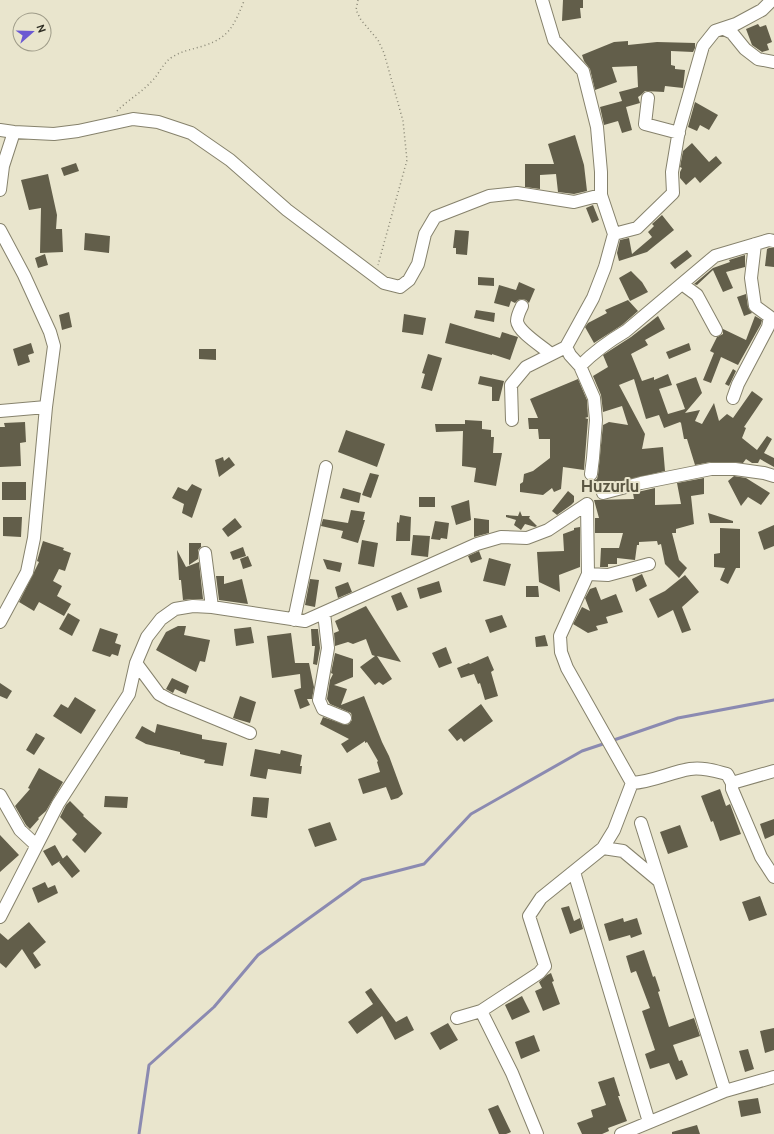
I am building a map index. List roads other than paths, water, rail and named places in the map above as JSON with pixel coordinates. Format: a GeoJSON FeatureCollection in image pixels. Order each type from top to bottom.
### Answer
{"type":"FeatureCollection","features":[{"type":"Feature","properties":{"kind":"street"},"geometry":{"type":"LineString","coordinates":[[512,420],[511,385],[526,367],[566,347],[593,298],[605,267],[614,234],[601,195],[601,172],[597,127],[583,71],[554,40],[542,0]]}},
{"type":"Feature","properties":{"kind":"street"},"geometry":{"type":"LineString","coordinates":[[614,234],[636,228],[673,193],[672,172],[679,133],[703,46],[715,31],[736,24],[762,10],[772,0]]}},
{"type":"Feature","properties":{"kind":"street"},"geometry":{"type":"LineString","coordinates":[[724,28],[732,33],[745,49],[758,59],[774,62]]}},
{"type":"Feature","properties":{"kind":"street"},"geometry":{"type":"LineString","coordinates":[[648,98],[645,124],[679,133]]}},
{"type":"Feature","properties":{"kind":"street"},"geometry":{"type":"LineString","coordinates":[[0,130],[54,134],[78,131],[133,118],[158,122],[191,133],[230,160],[287,210],[384,283],[400,287],[410,280],[418,264],[424,234],[435,217],[489,196],[517,193],[574,202],[601,195]]}},
{"type":"Feature","properties":{"kind":"street"},"geometry":{"type":"LineString","coordinates":[[0,190],[3,166],[14,132]]}},
{"type":"Feature","properties":{"kind":"street"},"geometry":{"type":"LineString","coordinates":[[0,230],[27,282],[50,332],[54,346],[46,407],[34,538],[27,572],[0,622]]}},
{"type":"Feature","properties":{"kind":"street"},"geometry":{"type":"LineString","coordinates":[[580,366],[595,352],[626,331],[715,256],[774,240]]}},
{"type":"Feature","properties":{"kind":"street"},"geometry":{"type":"LineString","coordinates":[[733,398],[738,384],[768,327],[770,317],[756,306],[751,278],[755,244]]}},
{"type":"Feature","properties":{"kind":"street"},"geometry":{"type":"LineString","coordinates":[[682,284],[697,294],[716,330]]}},
{"type":"Feature","properties":{"kind":"street"},"geometry":{"type":"LineString","coordinates":[[522,306],[517,320],[518,326],[524,333],[551,354]]}},
{"type":"Feature","properties":{"kind":"street"},"geometry":{"type":"LineString","coordinates":[[566,347],[570,355],[580,366],[594,398],[596,420],[591,474]]}},
{"type":"Feature","properties":{"kind":"street"},"geometry":{"type":"LineString","coordinates":[[0,410],[46,407]]}},
{"type":"Feature","properties":{"kind":"street"},"geometry":{"type":"LineString","coordinates":[[294,620],[326,467]]}},
{"type":"Feature","properties":{"kind":"street"},"geometry":{"type":"LineString","coordinates":[[603,493],[641,483],[711,469],[735,469],[774,476]]}},
{"type":"Feature","properties":{"kind":"street"},"geometry":{"type":"LineString","coordinates":[[0,917],[58,804],[129,694],[136,663],[147,637],[161,619],[170,612],[175,609],[193,606],[212,607],[305,621],[477,544],[501,537],[527,538],[548,530],[587,504],[588,574],[560,636],[562,652],[567,668],[632,783],[614,830],[603,848],[541,898],[529,916],[546,966],[539,973],[481,1011],[456,1018]]}},
{"type":"Feature","properties":{"kind":"street"},"geometry":{"type":"LineString","coordinates":[[205,553],[212,607]]}},
{"type":"Feature","properties":{"kind":"street"},"geometry":{"type":"LineString","coordinates":[[588,574],[608,575],[649,564]]}},
{"type":"Feature","properties":{"kind":"street"},"geometry":{"type":"LineString","coordinates":[[324,613],[328,648],[319,700],[323,709],[345,718]]}},
{"type":"Feature","properties":{"kind":"street"},"geometry":{"type":"LineString","coordinates":[[136,663],[159,694],[250,733]]}},
{"type":"Feature","properties":{"kind":"street"},"geometry":{"type":"LineString","coordinates":[[632,783],[641,783],[691,769],[708,769],[727,774],[732,783],[732,789],[761,857],[774,877]]}},
{"type":"Feature","properties":{"kind":"street"},"geometry":{"type":"LineString","coordinates":[[732,783],[774,771]]}},
{"type":"Feature","properties":{"kind":"street"},"geometry":{"type":"LineString","coordinates":[[0,795],[20,830],[36,846]]}},
{"type":"Feature","properties":{"kind":"street"},"geometry":{"type":"LineString","coordinates":[[641,823],[725,1091]]}},
{"type":"Feature","properties":{"kind":"street"},"geometry":{"type":"LineString","coordinates":[[603,848],[623,851],[659,881]]}},
{"type":"Feature","properties":{"kind":"street"},"geometry":{"type":"LineString","coordinates":[[574,872],[649,1122]]}},
{"type":"Feature","properties":{"kind":"street"},"geometry":{"type":"LineString","coordinates":[[481,1011],[512,1074],[537,1134]]}},
{"type":"Feature","properties":{"kind":"street"},"geometry":{"type":"LineString","coordinates":[[621,1134],[725,1091],[774,1077]]}},
{"type":"Feature","properties":{"kind":"waterway"},"geometry":{"type":"LineString","coordinates":[[611,741],[678,718],[774,700]]}},
{"type":"Feature","properties":{"kind":"waterway"},"geometry":{"type":"LineString","coordinates":[[139,1134],[149,1065],[214,1007],[258,955],[362,880],[424,864],[471,814],[582,751],[606,743]]}},
{"type":"Feature","properties":{"kind":"district","name":"Huzurlu"},"geometry":{"type":"Point","coordinates":[610,486]}}]}
